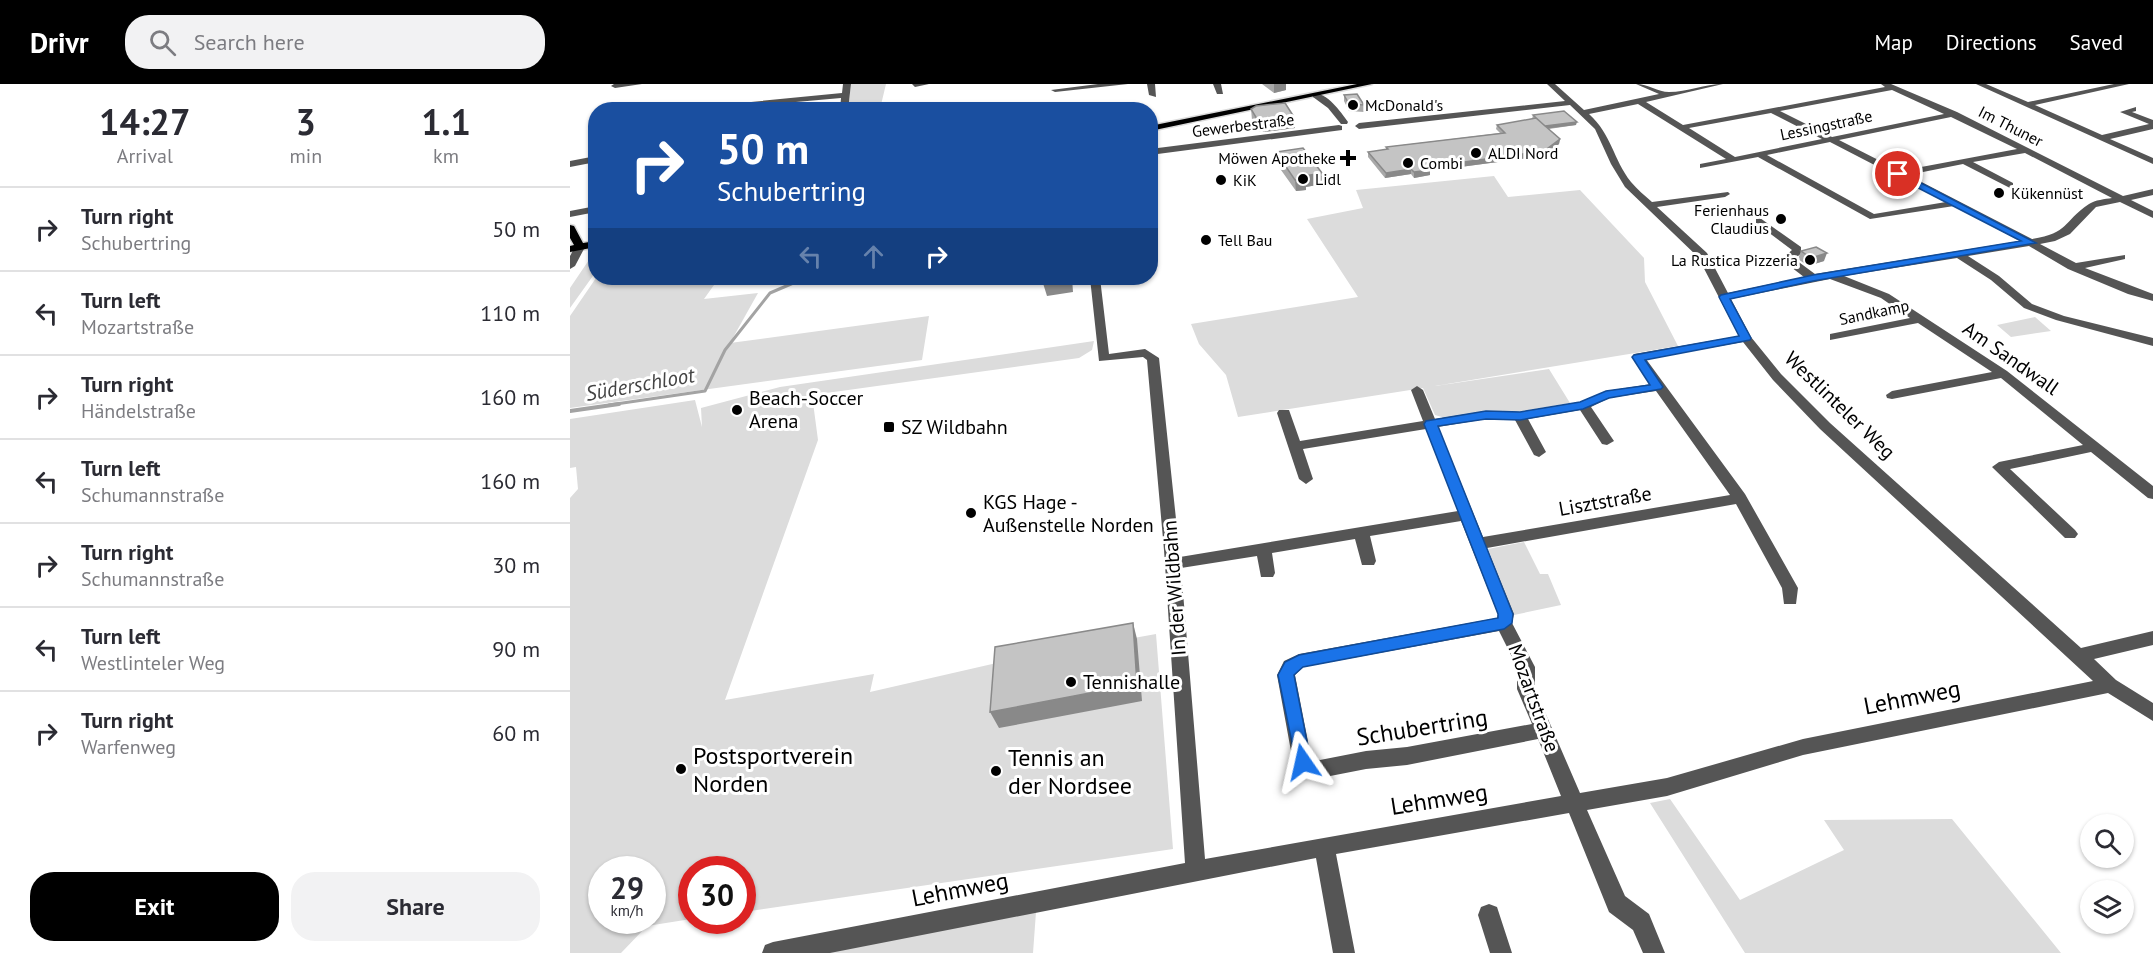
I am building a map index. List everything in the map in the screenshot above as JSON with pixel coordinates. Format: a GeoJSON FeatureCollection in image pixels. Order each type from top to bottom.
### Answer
{"type":"FeatureCollection","features":[{"type":"Feature","properties":{"kind":"main road"},"geometry":{"type":"LineString","coordinates":[[1158,127],[1368,84]]}},
{"type":"Feature","properties":{"kind":"main road"},"geometry":{"type":"LineString","coordinates":[[570,232],[578,239],[575,248]]}},
{"type":"Feature","properties":{"kind":"street"},"geometry":{"type":"LineString","coordinates":[[615,86],[638,84]]}},
{"type":"Feature","properties":{"kind":"street"},"geometry":{"type":"LineString","coordinates":[[845,102],[848,84]]}},
{"type":"Feature","properties":{"kind":"street"},"geometry":{"type":"LineString","coordinates":[[915,85],[926,84]]}},
{"type":"Feature","properties":{"kind":"street"},"geometry":{"type":"LineString","coordinates":[[1060,102],[1054,87],[1124,84]]}},
{"type":"Feature","properties":{"kind":"street"},"geometry":{"type":"LineString","coordinates":[[1150,84],[1153,95]]}},
{"type":"Feature","properties":{"kind":"street","name":"Westlinteler Weg"},"geometry":{"type":"LineString","coordinates":[[1551,84],[1569,103],[1599,128],[1615,164],[1628,185],[1704,255],[1746,338],[1777,377],[1825,426],[2110,685],[2153,713]]}},
{"type":"Feature","properties":{"kind":"street"},"geometry":{"type":"LineString","coordinates":[[1641,84],[1667,95]]}},
{"type":"Feature","properties":{"kind":"street"},"geometry":{"type":"LineString","coordinates":[[1583,113],[1719,84]]}},
{"type":"Feature","properties":{"kind":"street"},"geometry":{"type":"LineString","coordinates":[[1683,127],[1889,86],[1910,84]]}},
{"type":"Feature","properties":{"kind":"street"},"geometry":{"type":"LineString","coordinates":[[1980,84],[2153,161]]}},
{"type":"Feature","properties":{"kind":"street"},"geometry":{"type":"LineString","coordinates":[[2026,105],[2125,84]]}},
{"type":"Feature","properties":{"kind":"street","name":"Im Thuner"},"geometry":{"type":"LineString","coordinates":[[1889,86],[1954,114],[2153,215]]}},
{"type":"Feature","properties":{"kind":"street","name":"Gewerbestraße"},"geometry":{"type":"LineString","coordinates":[[1316,95],[1331,106],[1342,125],[1351,130],[1359,126],[1569,103]]}},
{"type":"Feature","properties":{"kind":"street"},"geometry":{"type":"LineString","coordinates":[[771,102],[845,96]]}},
{"type":"Feature","properties":{"kind":"street"},"geometry":{"type":"LineString","coordinates":[[1641,102],[1734,160]]}},
{"type":"Feature","properties":{"kind":"street"},"geometry":{"type":"LineString","coordinates":[[2133,109],[2124,112],[2153,125]]}},
{"type":"Feature","properties":{"kind":"street"},"geometry":{"type":"LineString","coordinates":[[1772,110],[1955,203],[2072,267],[2129,292],[2153,298]]}},
{"type":"Feature","properties":{"kind":"street","name":"Lessingstraße"},"geometry":{"type":"LineString","coordinates":[[1703,166],[1954,114]]}},
{"type":"Feature","properties":{"kind":"street","name":"Gewerbestraße"},"geometry":{"type":"LineString","coordinates":[[1158,151],[1342,125]]}},
{"type":"Feature","properties":{"kind":"street"},"geometry":{"type":"LineString","coordinates":[[2102,138],[2153,125]]}},
{"type":"Feature","properties":{"kind":"street"},"geometry":{"type":"LineString","coordinates":[[1898,174],[2025,150]]}},
{"type":"Feature","properties":{"kind":"street"},"geometry":{"type":"LineString","coordinates":[[1758,154],[1873,217],[1955,203]]}},
{"type":"Feature","properties":{"kind":"street"},"geometry":{"type":"LineString","coordinates":[[570,164],[588,161]]}},
{"type":"Feature","properties":{"kind":"street"},"geometry":{"type":"LineString","coordinates":[[1963,161],[2010,185]]}},
{"type":"Feature","properties":{"kind":"street"},"geometry":{"type":"LineString","coordinates":[[1724,297],[1813,278],[2051,239],[2066,232],[2093,205],[2153,192]]}},
{"type":"Feature","properties":{"kind":"street"},"geometry":{"type":"LineString","coordinates":[[1650,205],[1725,194]]}},
{"type":"Feature","properties":{"kind":"street"},"geometry":{"type":"LineString","coordinates":[[570,214],[588,211]]}},
{"type":"Feature","properties":{"kind":"street"},"geometry":{"type":"LineString","coordinates":[[1760,221],[1797,249],[1796,254],[1789,257],[1791,262],[1813,278]]}},
{"type":"Feature","properties":{"kind":"street"},"geometry":{"type":"LineString","coordinates":[[570,266],[575,248]]}},
{"type":"Feature","properties":{"kind":"street"},"geometry":{"type":"LineString","coordinates":[[1959,255],[1995,278],[2028,306],[2060,318],[2153,342]]}},
{"type":"Feature","properties":{"kind":"street"},"geometry":{"type":"LineString","coordinates":[[2072,267],[2121,257]]}},
{"type":"Feature","properties":{"kind":"street","name":"Am Sandwall"},"geometry":{"type":"LineString","coordinates":[[1832,275],[1885,297],[2003,374],[2076,430],[2153,494]]}},
{"type":"Feature","properties":{"kind":"street","name":"In der Wildbahn"},"geometry":{"type":"LineString","coordinates":[[1096,285],[1103,358],[1146,353],[1153,358],[1165,449],[1196,871]]}},
{"type":"Feature","properties":{"kind":"street","name":"Sandkamp"},"geometry":{"type":"LineString","coordinates":[[1834,337],[1920,319]]}},
{"type":"Feature","properties":{"kind":"street"},"geometry":{"type":"LineString","coordinates":[[1746,338],[1638,357],[1657,387],[1740,498],[1790,588],[1790,600]]}},
{"type":"Feature","properties":{"kind":"street"},"geometry":{"type":"LineString","coordinates":[[1892,395],[2003,374]]}},
{"type":"Feature","properties":{"kind":"street"},"geometry":{"type":"LineString","coordinates":[[1296,446],[1486,415],[1520,416],[1583,405],[1606,394],[1657,387]]}},
{"type":"Feature","properties":{"kind":"street","name":"Mozartstraße"},"geometry":{"type":"LineString","coordinates":[[1418,390],[1465,515],[1506,614],[1504,623],[1526,667],[1526,689],[1617,903],[1641,922],[1654,953]]}},
{"type":"Feature","properties":{"kind":"street"},"geometry":{"type":"LineString","coordinates":[[1583,405],[1607,441]]}},
{"type":"Feature","properties":{"kind":"street"},"geometry":{"type":"LineString","coordinates":[[1284,413],[1306,479]]}},
{"type":"Feature","properties":{"kind":"street"},"geometry":{"type":"LineString","coordinates":[[1520,416],[1539,452]]}},
{"type":"Feature","properties":{"kind":"street"},"geometry":{"type":"LineString","coordinates":[[2070,534],[1999,467],[2094,447]]}},
{"type":"Feature","properties":{"kind":"street","name":"Lisztstraße"},"geometry":{"type":"LineString","coordinates":[[1477,544],[1740,498]]}},
{"type":"Feature","properties":{"kind":"street"},"geometry":{"type":"LineString","coordinates":[[1173,564],[1465,515]]}},
{"type":"Feature","properties":{"kind":"street"},"geometry":{"type":"LineString","coordinates":[[1361,532],[1368,561]]}},
{"type":"Feature","properties":{"kind":"street"},"geometry":{"type":"LineString","coordinates":[[1264,550],[1267,573]]}},
{"type":"Feature","properties":{"kind":"street","name":"Schubertring"},"geometry":{"type":"LineString","coordinates":[[1504,623],[1299,661],[1290,666],[1286,675],[1303,762],[1320,769],[1366,760],[1407,756],[1544,730]]}},
{"type":"Feature","properties":{"kind":"street"},"geometry":{"type":"LineString","coordinates":[[2079,656],[2153,638]]}},
{"type":"Feature","properties":{"kind":"street","name":"Lehmweg"},"geometry":{"type":"LineString","coordinates":[[772,953],[1324,846],[1667,787],[1803,747],[2110,685]]}},
{"type":"Feature","properties":{"kind":"street"},"geometry":{"type":"LineString","coordinates":[[1324,846],[1344,953]]}},
{"type":"Feature","properties":{"kind":"street"},"geometry":{"type":"LineString","coordinates":[[1489,915],[1501,953]]}},
{"type":"Feature","properties":{"kind":"shaded area"},"geometry":{"type":"Polygon","coordinates":[[[851,84],[886,84],[882,102],[849,102],[851,84]]]}},
{"type":"Feature","properties":{"kind":"shaded area"},"geometry":{"type":"Polygon","coordinates":[[[1494,176],[1508,197],[1580,190],[1644,258],[1645,282],[1678,346],[1435,386],[1549,369],[1570,403],[1511,413],[1445,418],[1435,415],[1423,388],[1238,417],[1226,375],[1199,344],[1191,324],[1358,297],[1307,219],[1363,208],[1356,190],[1494,176]]]}},
{"type":"Feature","properties":{"kind":"shaded area"},"geometry":{"type":"Polygon","coordinates":[[[588,261],[588,283],[570,308],[570,288],[588,261]]]}},
{"type":"Feature","properties":{"kind":"shaded area"},"geometry":{"type":"Polygon","coordinates":[[[591,285],[714,285],[704,299],[758,293],[730,343],[929,316],[922,360],[570,408],[570,316],[591,285]]]}},
{"type":"Feature","properties":{"kind":"shaded area"},"geometry":{"type":"Polygon","coordinates":[[[2035,317],[2051,331],[2011,337],[1997,325],[2035,317]]]}},
{"type":"Feature","properties":{"kind":"shaded area"},"geometry":{"type":"Polygon","coordinates":[[[1094,341],[1092,350],[1079,358],[812,395],[818,440],[725,700],[874,674],[870,692],[1001,662],[1156,634],[1173,849],[756,910],[756,856],[678,856],[678,921],[666,923],[666,856],[588,856],[588,934],[639,934],[621,953],[570,953],[570,498],[578,489],[576,467],[570,468],[570,419],[695,400],[702,427],[701,408],[780,387],[1094,341]]]}},
{"type":"Feature","properties":{"kind":"shaded area"},"geometry":{"type":"Polygon","coordinates":[[[1524,542],[1540,574],[1548,574],[1561,605],[1514,615],[1488,549],[1524,542]]]}},
{"type":"Feature","properties":{"kind":"shaded area"},"geometry":{"type":"Polygon","coordinates":[[[1670,799],[1740,900],[1844,850],[1824,820],[1952,819],[2061,953],[1745,953],[1650,803],[1670,799]]]}},
{"type":"Feature","properties":{"kind":"shaded area"},"geometry":{"type":"Polygon","coordinates":[[[1036,912],[1033,953],[819,953],[1036,912]]]}},
{"type":"Feature","properties":{"kind":"building"},"geometry":{"type":"Polygon","coordinates":[[[1357,94],[1364,105],[1349,104],[1344,95],[1357,94]]]}},
{"type":"Feature","properties":{"kind":"building"},"geometry":{"type":"Polygon","coordinates":[[[1285,103],[1294,117],[1262,121],[1257,119],[1251,109],[1256,106],[1285,103]]]}},
{"type":"Feature","properties":{"kind":"building"},"geometry":{"type":"Polygon","coordinates":[[[1564,111],[1577,122],[1545,126],[1533,115],[1564,111]]]}},
{"type":"Feature","properties":{"kind":"building"},"geometry":{"type":"Polygon","coordinates":[[[1536,118],[1560,139],[1544,151],[1427,167],[1430,170],[1414,172],[1411,169],[1386,173],[1368,152],[1388,149],[1386,147],[1505,133],[1497,125],[1536,118]]]}},
{"type":"Feature","properties":{"kind":"building"},"geometry":{"type":"Polygon","coordinates":[[[1303,148],[1322,173],[1295,180],[1276,152],[1303,148]]]}},
{"type":"Feature","properties":{"kind":"building"},"geometry":{"type":"Polygon","coordinates":[[[1816,247],[1827,253],[1811,258],[1801,251],[1816,247]]]}},
{"type":"Feature","properties":{"kind":"building","name":"Tennishalle"},"geometry":{"type":"Polygon","coordinates":[[[1133,623],[1137,684],[990,712],[995,647],[1133,623]]]}},
{"type":"Feature","properties":{"kind":"waterway","name":"Süderschloot"},"geometry":{"type":"LineString","coordinates":[[609,405],[705,391],[725,350],[770,293],[789,285]]}},
{"type":"Feature","properties":{"kind":"waterway","name":"Süderschloot"},"geometry":{"type":"LineString","coordinates":[[570,411],[619,404]]}},
{"type":"Feature","properties":{"kind":"place","name":"McDonald's"},"geometry":{"type":"Point","coordinates":[1353,105]}},
{"type":"Feature","properties":{"kind":"place","name":"ALDI Nord"},"geometry":{"type":"Point","coordinates":[1476,153]}},
{"type":"Feature","properties":{"kind":"place","name":"Möwen Apotheke"},"geometry":{"type":"Point","coordinates":[1348,158]}},
{"type":"Feature","properties":{"kind":"place","name":"Combi"},"geometry":{"type":"Point","coordinates":[1408,163]}},
{"type":"Feature","properties":{"kind":"place","name":"Lidl"},"geometry":{"type":"Point","coordinates":[1303,179]}},
{"type":"Feature","properties":{"kind":"place","name":"KiK"},"geometry":{"type":"Point","coordinates":[1221,180]}},
{"type":"Feature","properties":{"kind":"place","name":"Kükennüst"},"geometry":{"type":"Point","coordinates":[1999,193]}},
{"type":"Feature","properties":{"kind":"place","name":"Ferienhaus Claudius"},"geometry":{"type":"Point","coordinates":[1781,219]}},
{"type":"Feature","properties":{"kind":"place","name":"Tell Bau"},"geometry":{"type":"Point","coordinates":[1206,240]}},
{"type":"Feature","properties":{"kind":"place","name":"La Rustica Pizzeria"},"geometry":{"type":"Point","coordinates":[1810,260]}},
{"type":"Feature","properties":{"kind":"place","name":"Beach-Soccer Arena"},"geometry":{"type":"Point","coordinates":[737,410]}},
{"type":"Feature","properties":{"kind":"place","name":"SZ Wildbahn"},"geometry":{"type":"Point","coordinates":[889,427]}},
{"type":"Feature","properties":{"kind":"place","name":"KGS Hage - Außenstelle Norden"},"geometry":{"type":"Point","coordinates":[971,513]}},
{"type":"Feature","properties":{"kind":"place","name":"Tennishalle"},"geometry":{"type":"Point","coordinates":[1071,682]}},
{"type":"Feature","properties":{"kind":"place","name":"Postsportverein Norden"},"geometry":{"type":"Point","coordinates":[681,769]}},
{"type":"Feature","properties":{"kind":"place","name":"Tennis an der Nordsee"},"geometry":{"type":"Point","coordinates":[996,771]}},
{"type":"Feature","properties":{"kind":"route"},"geometry":{"type":"LineString","coordinates":[[1303,762],[1286,675],[1290,666],[1299,661],[1504,623],[1506,614],[1430,424],[1486,415],[1520,416],[1583,405],[1606,394],[1657,387],[1638,357],[1746,338],[1724,297],[1813,278],[2031,243],[1898,174]]}}]}
